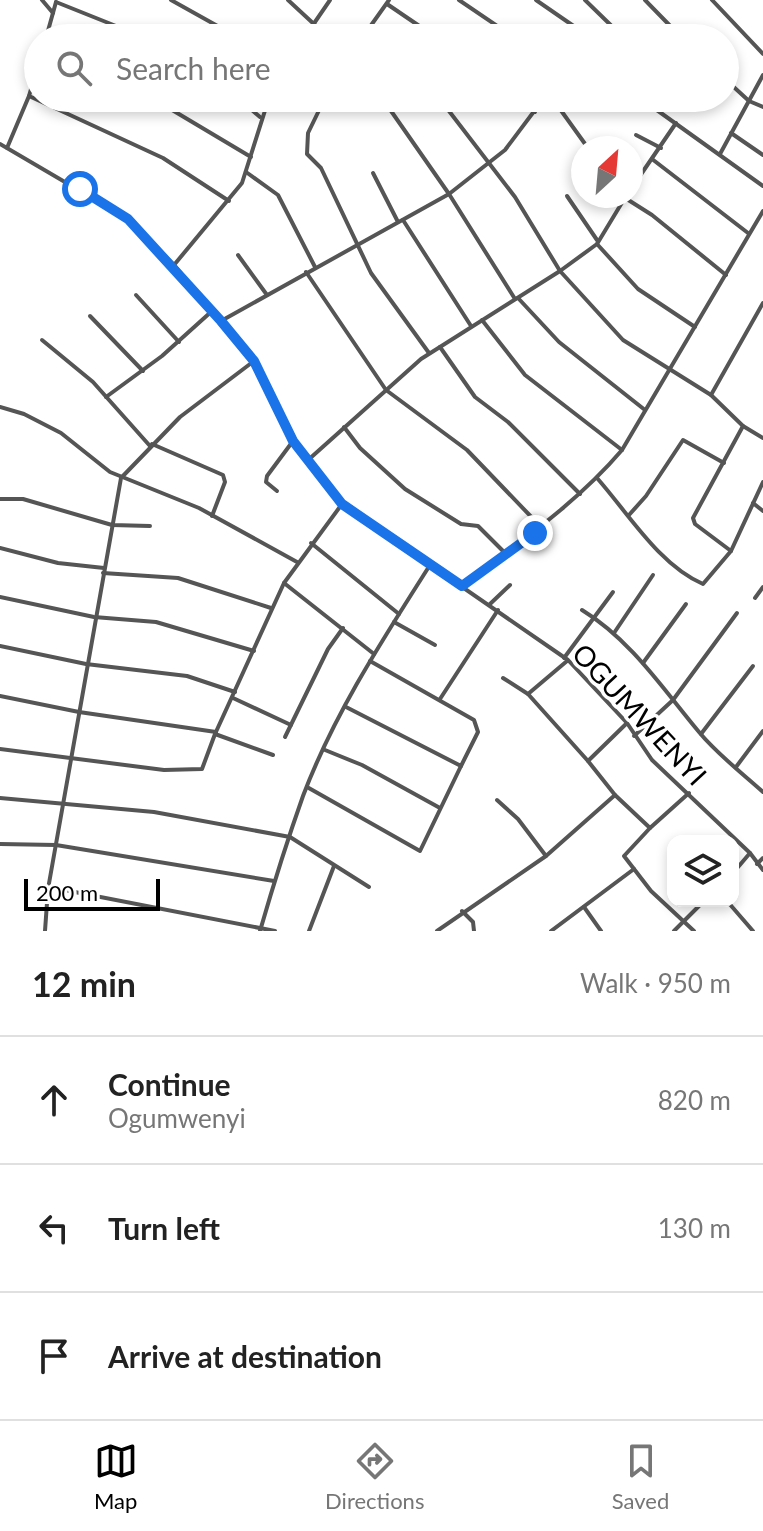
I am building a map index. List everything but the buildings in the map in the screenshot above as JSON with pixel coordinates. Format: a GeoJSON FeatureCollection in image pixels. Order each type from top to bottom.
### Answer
{"type":"FeatureCollection","features":[{"type":"Feature","properties":{"kind":"street"},"geometry":{"type":"LineString","coordinates":[[42,0],[53,13]]}},
{"type":"Feature","properties":{"kind":"street"},"geometry":{"type":"LineString","coordinates":[[171,0],[214,24]]}},
{"type":"Feature","properties":{"kind":"street"},"geometry":{"type":"LineString","coordinates":[[288,0],[315,23],[330,0]]}},
{"type":"Feature","properties":{"kind":"street"},"geometry":{"type":"LineString","coordinates":[[459,0],[494,24]]}},
{"type":"Feature","properties":{"kind":"street"},"geometry":{"type":"LineString","coordinates":[[536,0],[571,24]]}},
{"type":"Feature","properties":{"kind":"street"},"geometry":{"type":"LineString","coordinates":[[585,0],[610,24]]}},
{"type":"Feature","properties":{"kind":"street"},"geometry":{"type":"LineString","coordinates":[[645,0],[668,24]]}},
{"type":"Feature","properties":{"kind":"street"},"geometry":{"type":"LineString","coordinates":[[712,0],[735,24]]}},
{"type":"Feature","properties":{"kind":"street"},"geometry":{"type":"LineString","coordinates":[[50,24],[57,1],[112,24]]}},
{"type":"Feature","properties":{"kind":"street"},"geometry":{"type":"LineString","coordinates":[[372,24],[388,2],[418,24]]}},
{"type":"Feature","properties":{"kind":"street"},"geometry":{"type":"LineString","coordinates":[[739,29],[763,54]]}},
{"type":"Feature","properties":{"kind":"street"},"geometry":{"type":"LineString","coordinates":[[720,154],[763,75]]}},
{"type":"Feature","properties":{"kind":"street"},"geometry":{"type":"LineString","coordinates":[[739,92],[749,101],[763,107]]}},
{"type":"Feature","properties":{"kind":"street"},"geometry":{"type":"LineString","coordinates":[[7,148],[24,108]]}},
{"type":"Feature","properties":{"kind":"street"},"geometry":{"type":"LineString","coordinates":[[64,112],[163,158],[229,201]]}},
{"type":"Feature","properties":{"kind":"street"},"geometry":{"type":"LineString","coordinates":[[175,112],[251,157]]}},
{"type":"Feature","properties":{"kind":"street"},"geometry":{"type":"LineString","coordinates":[[254,112],[260,117]]}},
{"type":"Feature","properties":{"kind":"street"},"geometry":{"type":"LineString","coordinates":[[174,265],[229,201],[246,172],[262,112]]}},
{"type":"Feature","properties":{"kind":"street"},"geometry":{"type":"LineString","coordinates":[[318,112],[308,133],[307,154],[321,168],[371,273],[429,353]]}},
{"type":"Feature","properties":{"kind":"street"},"geometry":{"type":"LineString","coordinates":[[392,112],[517,299],[559,342],[645,411]]}},
{"type":"Feature","properties":{"kind":"street"},"geometry":{"type":"LineString","coordinates":[[449,112],[486,164],[515,197],[560,271],[623,340],[711,395],[743,426],[763,438]]}},
{"type":"Feature","properties":{"kind":"street"},"geometry":{"type":"LineString","coordinates":[[221,321],[449,194],[505,150],[535,112]]}},
{"type":"Feature","properties":{"kind":"street"},"geometry":{"type":"LineString","coordinates":[[562,112],[579,136]]}},
{"type":"Feature","properties":{"kind":"street"},"geometry":{"type":"LineString","coordinates":[[660,112],[763,186]]}},
{"type":"Feature","properties":{"kind":"street"},"geometry":{"type":"LineString","coordinates":[[643,172],[676,123]]}},
{"type":"Feature","properties":{"kind":"street"},"geometry":{"type":"LineString","coordinates":[[731,133],[763,155]]}},
{"type":"Feature","properties":{"kind":"street"},"geometry":{"type":"LineString","coordinates":[[636,135],[661,148]]}},
{"type":"Feature","properties":{"kind":"street","name":"OGUMWENYI"},"geometry":{"type":"LineString","coordinates":[[0,146],[128,219],[174,265],[254,361],[293,441],[342,504],[566,659],[627,723],[633,737],[661,769],[750,853],[763,870]]}},
{"type":"Feature","properties":{"kind":"street"},"geometry":{"type":"LineString","coordinates":[[652,159],[749,234]]}},
{"type":"Feature","properties":{"kind":"street"},"geometry":{"type":"LineString","coordinates":[[246,172],[274,189],[282,200],[315,267]]}},
{"type":"Feature","properties":{"kind":"street"},"geometry":{"type":"LineString","coordinates":[[373,173],[400,221],[471,326]]}},
{"type":"Feature","properties":{"kind":"street"},"geometry":{"type":"LineString","coordinates":[[567,196],[597,242],[638,289],[695,328]]}},
{"type":"Feature","properties":{"kind":"street"},"geometry":{"type":"LineString","coordinates":[[307,461],[429,353],[560,271],[597,242],[617,208]]}},
{"type":"Feature","properties":{"kind":"street"},"geometry":{"type":"LineString","coordinates":[[641,208],[726,275]]}},
{"type":"Feature","properties":{"kind":"street"},"geometry":{"type":"LineString","coordinates":[[462,586],[580,494],[622,450],[763,211]]}},
{"type":"Feature","properties":{"kind":"street"},"geometry":{"type":"LineString","coordinates":[[238,255],[267,295]]}},
{"type":"Feature","properties":{"kind":"street"},"geometry":{"type":"LineString","coordinates":[[306,272],[386,390],[467,450],[541,527]]}},
{"type":"Feature","properties":{"kind":"street"},"geometry":{"type":"LineString","coordinates":[[136,295],[179,342]]}},
{"type":"Feature","properties":{"kind":"street"},"geometry":{"type":"LineString","coordinates":[[711,395],[763,303]]}},
{"type":"Feature","properties":{"kind":"street"},"geometry":{"type":"LineString","coordinates":[[106,397],[179,342],[212,311]]}},
{"type":"Feature","properties":{"kind":"street"},"geometry":{"type":"LineString","coordinates":[[90,316],[143,371]]}},
{"type":"Feature","properties":{"kind":"street"},"geometry":{"type":"LineString","coordinates":[[482,320],[525,375],[622,450]]}},
{"type":"Feature","properties":{"kind":"street"},"geometry":{"type":"LineString","coordinates":[[42,340],[106,397],[151,445],[223,475],[225,482],[212,516]]}},
{"type":"Feature","properties":{"kind":"street"},"geometry":{"type":"LineString","coordinates":[[440,347],[475,397],[508,422],[580,494]]}},
{"type":"Feature","properties":{"kind":"street"},"geometry":{"type":"LineString","coordinates":[[45,931],[49,887],[86,664],[121,478],[180,417],[254,361]]}},
{"type":"Feature","properties":{"kind":"street"},"geometry":{"type":"LineString","coordinates":[[0,407],[24,414],[61,433],[121,478],[212,516],[297,562]]}},
{"type":"Feature","properties":{"kind":"street"},"geometry":{"type":"LineString","coordinates":[[731,551],[695,524],[693,518],[743,426]]}},
{"type":"Feature","properties":{"kind":"street"},"geometry":{"type":"LineString","coordinates":[[344,427],[360,448],[405,489],[461,524],[478,526],[505,553]]}},
{"type":"Feature","properties":{"kind":"street"},"geometry":{"type":"LineString","coordinates":[[629,515],[646,496],[683,440],[724,463]]}},
{"type":"Feature","properties":{"kind":"street"},"geometry":{"type":"LineString","coordinates":[[277,491],[266,479],[293,441]]}},
{"type":"Feature","properties":{"kind":"street"},"geometry":{"type":"LineString","coordinates":[[597,478],[659,551],[690,578],[703,584],[709,581],[731,551],[763,482]]}},
{"type":"Feature","properties":{"kind":"street"},"geometry":{"type":"LineString","coordinates":[[0,499],[23,499],[112,525],[150,526]]}},
{"type":"Feature","properties":{"kind":"street"},"geometry":{"type":"LineString","coordinates":[[753,503],[763,511]]}},
{"type":"Feature","properties":{"kind":"street"},"geometry":{"type":"LineString","coordinates":[[0,749],[198,771],[205,764],[215,733],[284,583],[342,504]]}},
{"type":"Feature","properties":{"kind":"street"},"geometry":{"type":"LineString","coordinates":[[311,543],[399,614]]}},
{"type":"Feature","properties":{"kind":"street"},"geometry":{"type":"LineString","coordinates":[[0,548],[58,563],[178,578],[271,608]]}},
{"type":"Feature","properties":{"kind":"street"},"geometry":{"type":"LineString","coordinates":[[261,929],[274,881],[307,787],[324,749],[374,654],[430,565]]}},
{"type":"Feature","properties":{"kind":"street"},"geometry":{"type":"LineString","coordinates":[[614,633],[653,575]]}},
{"type":"Feature","properties":{"kind":"street"},"geometry":{"type":"LineString","coordinates":[[284,583],[374,654]]}},
{"type":"Feature","properties":{"kind":"street"},"geometry":{"type":"LineString","coordinates":[[490,604],[510,585]]}},
{"type":"Feature","properties":{"kind":"street"},"geometry":{"type":"LineString","coordinates":[[755,598],[763,587]]}},
{"type":"Feature","properties":{"kind":"street"},"geometry":{"type":"LineString","coordinates":[[528,694],[566,659],[613,592]]}},
{"type":"Feature","properties":{"kind":"street"},"geometry":{"type":"LineString","coordinates":[[0,597],[94,617],[156,622],[254,651]]}},
{"type":"Feature","properties":{"kind":"street"},"geometry":{"type":"LineString","coordinates":[[643,663],[686,604]]}},
{"type":"Feature","properties":{"kind":"street"},"geometry":{"type":"LineString","coordinates":[[440,699],[498,610]]}},
{"type":"Feature","properties":{"kind":"street"},"geometry":{"type":"LineString","coordinates":[[582,610],[614,633],[643,663],[701,735],[763,792]]}},
{"type":"Feature","properties":{"kind":"street"},"geometry":{"type":"LineString","coordinates":[[633,737],[673,700],[737,613]]}},
{"type":"Feature","properties":{"kind":"street"},"geometry":{"type":"LineString","coordinates":[[394,622],[435,645]]}},
{"type":"Feature","properties":{"kind":"street"},"geometry":{"type":"LineString","coordinates":[[285,737],[328,649],[343,628]]}},
{"type":"Feature","properties":{"kind":"street"},"geometry":{"type":"LineString","coordinates":[[0,646],[86,664],[187,676],[235,692]]}},
{"type":"Feature","properties":{"kind":"street"},"geometry":{"type":"LineString","coordinates":[[307,787],[415,850],[423,849],[478,732],[478,725],[440,699],[370,661]]}},
{"type":"Feature","properties":{"kind":"street"},"geometry":{"type":"LineString","coordinates":[[701,735],[753,666]]}},
{"type":"Feature","properties":{"kind":"street"},"geometry":{"type":"LineString","coordinates":[[503,678],[528,694],[615,795],[650,828]]}},
{"type":"Feature","properties":{"kind":"street"},"geometry":{"type":"LineString","coordinates":[[0,696],[215,733],[273,755]]}},
{"type":"Feature","properties":{"kind":"street"},"geometry":{"type":"LineString","coordinates":[[233,698],[291,725]]}},
{"type":"Feature","properties":{"kind":"street"},"geometry":{"type":"LineString","coordinates":[[346,707],[461,766]]}},
{"type":"Feature","properties":{"kind":"street"},"geometry":{"type":"LineString","coordinates":[[588,761],[627,723]]}},
{"type":"Feature","properties":{"kind":"street"},"geometry":{"type":"LineString","coordinates":[[736,767],[763,731]]}},
{"type":"Feature","properties":{"kind":"street"},"geometry":{"type":"LineString","coordinates":[[324,749],[362,765],[440,808]]}},
{"type":"Feature","properties":{"kind":"street"},"geometry":{"type":"LineString","coordinates":[[689,793],[624,856],[651,891],[686,919],[694,931]]}},
{"type":"Feature","properties":{"kind":"street"},"geometry":{"type":"LineString","coordinates":[[437,931],[546,856],[615,795]]}},
{"type":"Feature","properties":{"kind":"street"},"geometry":{"type":"LineString","coordinates":[[0,798],[154,812],[290,837],[369,887]]}},
{"type":"Feature","properties":{"kind":"street"},"geometry":{"type":"LineString","coordinates":[[497,800],[518,819],[546,856]]}},
{"type":"Feature","properties":{"kind":"street"},"geometry":{"type":"LineString","coordinates":[[0,844],[56,845],[274,881]]}},
{"type":"Feature","properties":{"kind":"street"},"geometry":{"type":"LineString","coordinates":[[739,866],[750,853]]}},
{"type":"Feature","properties":{"kind":"street"},"geometry":{"type":"LineString","coordinates":[[757,864],[763,858]]}},
{"type":"Feature","properties":{"kind":"street"},"geometry":{"type":"LineString","coordinates":[[309,931],[334,866]]}},
{"type":"Feature","properties":{"kind":"street"},"geometry":{"type":"LineString","coordinates":[[551,931],[634,869]]}},
{"type":"Feature","properties":{"kind":"street"},"geometry":{"type":"LineString","coordinates":[[49,887],[98,894],[164,912],[275,931]]}},
{"type":"Feature","properties":{"kind":"street"},"geometry":{"type":"LineString","coordinates":[[584,907],[601,931]]}},
{"type":"Feature","properties":{"kind":"street"},"geometry":{"type":"LineString","coordinates":[[674,931],[698,907]]}},
{"type":"Feature","properties":{"kind":"street"},"geometry":{"type":"LineString","coordinates":[[732,907],[753,931]]}},
{"type":"Feature","properties":{"kind":"street"},"geometry":{"type":"LineString","coordinates":[[462,911],[473,922],[474,931]]}},
{"type":"Feature","properties":{"kind":"route"},"geometry":{"type":"LineString","coordinates":[[80,189],[128,219],[174,265],[221,321],[254,361],[258,376],[293,441],[345,507],[462,586],[535,533]]}}]}
